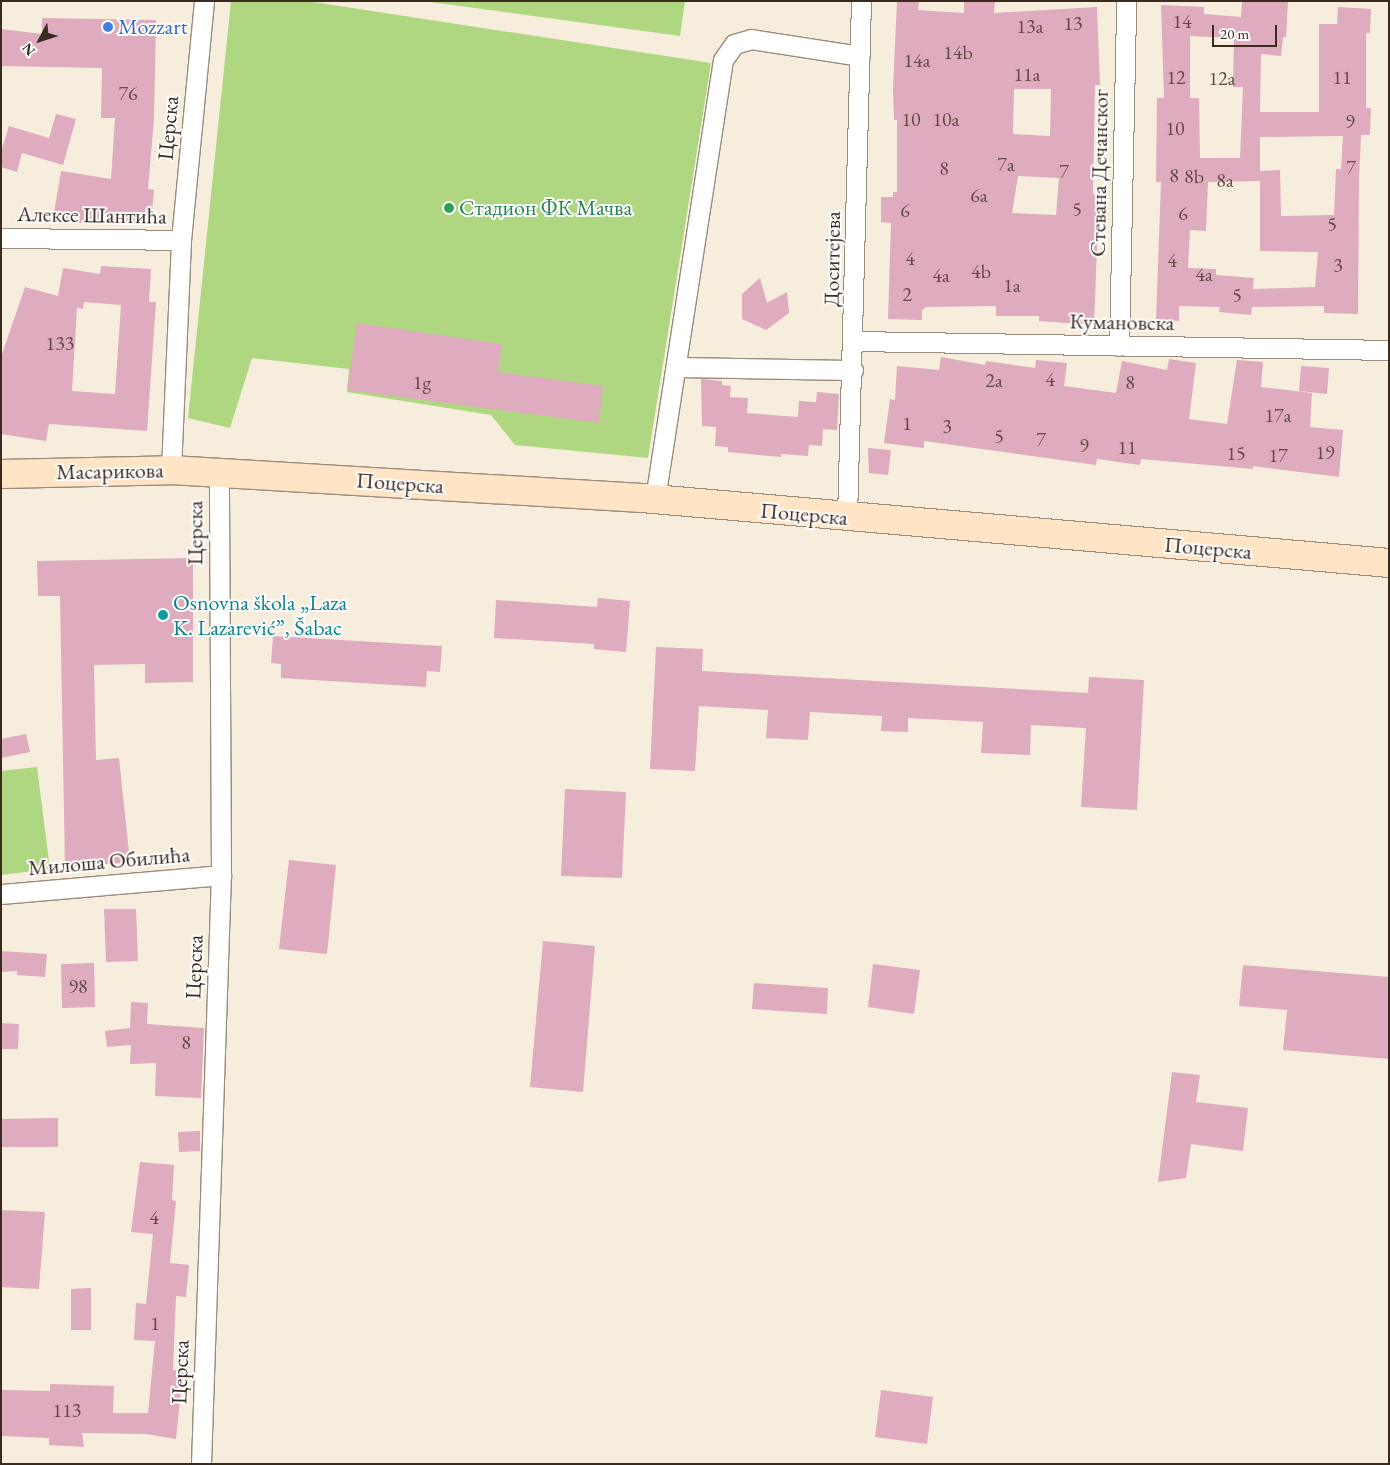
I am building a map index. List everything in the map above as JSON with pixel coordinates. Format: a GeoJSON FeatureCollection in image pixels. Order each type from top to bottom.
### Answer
{"type":"FeatureCollection","features":[{"type":"Feature","properties":{"kind":"main road","name":"Масарикова"},"geometry":{"type":"LineString","coordinates":[[1,474],[171,470],[219,471]]}},
{"type":"Feature","properties":{"kind":"main road","name":"Поцерска"},"geometry":{"type":"LineString","coordinates":[[219,471],[656,499],[846,518],[1389,563]]}},
{"type":"Feature","properties":{"kind":"street","name":"Церска"},"geometry":{"type":"LineString","coordinates":[[171,470],[181,240],[204,1]]}},
{"type":"Feature","properties":{"kind":"street","name":"Доситејева"},"geometry":{"type":"LineString","coordinates":[[846,518],[854,341],[861,1]]}},
{"type":"Feature","properties":{"kind":"street","name":"Стевана Дечанског"},"geometry":{"type":"LineString","coordinates":[[1119,346],[1126,1]]}},
{"type":"Feature","properties":{"kind":"street"},"geometry":{"type":"LineString","coordinates":[[656,499],[723,60],[726,51],[739,41],[751,39],[860,56]]}},
{"type":"Feature","properties":{"kind":"street","name":"Алексе Шантића"},"geometry":{"type":"LineString","coordinates":[[1,238],[181,240]]}},
{"type":"Feature","properties":{"kind":"street","name":"Кумановска"},"geometry":{"type":"LineString","coordinates":[[854,341],[1389,350]]}},
{"type":"Feature","properties":{"kind":"street"},"geometry":{"type":"LineString","coordinates":[[676,367],[853,370]]}},
{"type":"Feature","properties":{"kind":"street","name":"Церска"},"geometry":{"type":"LineString","coordinates":[[201,1464],[221,875],[219,471]]}},
{"type":"Feature","properties":{"kind":"street","name":"Милоша Обилића"},"geometry":{"type":"LineString","coordinates":[[1,894],[221,875]]}},
{"type":"Feature","properties":{"kind":"green space","name":"Стадион ФК Мачва"},"geometry":{"type":"Polygon","coordinates":[[[231,1],[307,1],[711,63],[648,458],[515,445],[491,415],[347,392],[349,369],[252,358],[230,428],[188,418],[231,1]]]}},
{"type":"Feature","properties":{"kind":"green space"},"geometry":{"type":"Polygon","coordinates":[[[423,1],[685,1],[680,36],[423,1]]]}},
{"type":"Feature","properties":{"kind":"green space"},"geometry":{"type":"Polygon","coordinates":[[[37,767],[50,869],[1,875],[1,771],[37,767]]]}},
{"type":"Feature","properties":{"kind":"building"},"geometry":{"type":"Polygon","coordinates":[[[897,1],[919,2],[918,10],[964,13],[964,1],[995,1],[994,13],[1097,7],[1100,85],[1095,85],[1093,194],[1099,195],[1094,325],[1039,321],[1039,316],[996,316],[996,306],[926,307],[922,310],[922,320],[888,319],[891,223],[881,222],[881,197],[893,197],[893,192],[897,192],[897,120],[894,120],[893,88],[897,1]],[[1014,89],[1013,134],[1050,136],[1051,89],[1014,89]],[[1018,176],[1012,213],[1056,215],[1059,178],[1018,176]]]}},
{"type":"Feature","properties":{"kind":"building"},"geometry":{"type":"Polygon","coordinates":[[[1242,1],[1288,1],[1286,37],[1283,37],[1281,56],[1261,54],[1260,112],[1319,112],[1319,24],[1337,24],[1338,7],[1371,9],[1370,33],[1366,33],[1366,108],[1371,108],[1370,135],[1361,135],[1359,181],[1358,314],[1324,313],[1324,306],[1252,307],[1251,315],[1219,312],[1220,307],[1179,306],[1179,321],[1156,320],[1161,182],[1156,182],[1157,98],[1164,98],[1161,5],[1204,7],[1204,14],[1241,17],[1242,1]],[[1190,36],[1190,98],[1199,98],[1200,158],[1240,158],[1243,87],[1233,87],[1234,38],[1190,36]],[[1343,136],[1260,137],[1260,171],[1280,170],[1281,216],[1334,215],[1336,169],[1341,169],[1343,136]],[[1260,181],[1208,182],[1206,231],[1190,230],[1188,268],[1216,269],[1216,275],[1254,278],[1253,289],[1315,287],[1318,252],[1260,251],[1260,181]]]}},
{"type":"Feature","properties":{"kind":"building"},"geometry":{"type":"Polygon","coordinates":[[[42,18],[156,20],[154,119],[148,189],[154,190],[151,225],[87,220],[87,224],[53,219],[61,171],[111,179],[115,118],[101,118],[102,68],[1,66],[1,29],[42,34],[42,18]]]}},
{"type":"Feature","properties":{"kind":"building"},"geometry":{"type":"Polygon","coordinates":[[[56,114],[76,119],[63,165],[22,153],[17,172],[1,167],[1,152],[9,126],[49,138],[56,114]]]}},
{"type":"Feature","properties":{"kind":"building"},"geometry":{"type":"Polygon","coordinates":[[[101,266],[151,269],[149,302],[156,302],[147,431],[49,424],[46,441],[1,434],[1,357],[25,287],[58,296],[63,268],[100,274],[101,266]],[[84,302],[83,309],[77,308],[72,391],[115,394],[121,305],[84,302]]]}},
{"type":"Feature","properties":{"kind":"building"},"geometry":{"type":"Polygon","coordinates":[[[760,278],[767,303],[787,292],[789,313],[766,330],[742,319],[742,294],[760,278]]]}},
{"type":"Feature","properties":{"kind":"building"},"geometry":{"type":"Polygon","coordinates":[[[357,323],[502,344],[498,372],[603,386],[599,423],[347,390],[357,323]]]}},
{"type":"Feature","properties":{"kind":"building"},"geometry":{"type":"Polygon","coordinates":[[[941,357],[985,365],[986,361],[1035,368],[1036,360],[1067,363],[1064,386],[1116,393],[1122,361],[1167,370],[1169,359],[1196,363],[1189,419],[1227,424],[1237,360],[1263,362],[1261,387],[1312,393],[1310,427],[1343,430],[1339,477],[1253,466],[1253,469],[1141,459],[1140,465],[1097,459],[1096,465],[924,441],[924,448],[884,443],[890,399],[895,400],[897,366],[939,370],[941,357]]]}},
{"type":"Feature","properties":{"kind":"building"},"geometry":{"type":"Polygon","coordinates":[[[1301,366],[1329,368],[1327,394],[1299,391],[1301,366]]]}},
{"type":"Feature","properties":{"kind":"building"},"geometry":{"type":"Polygon","coordinates":[[[701,379],[722,381],[722,385],[731,386],[730,397],[748,398],[747,413],[798,417],[799,401],[816,402],[817,392],[839,394],[837,430],[823,429],[822,446],[809,445],[808,456],[781,454],[781,457],[728,452],[728,447],[715,446],[716,427],[702,426],[701,379]]]}},
{"type":"Feature","properties":{"kind":"building"},"geometry":{"type":"Polygon","coordinates":[[[868,448],[891,450],[888,475],[869,473],[868,448]]]}},
{"type":"Feature","properties":{"kind":"building"},"geometry":{"type":"Polygon","coordinates":[[[193,558],[193,682],[145,683],[145,664],[94,665],[96,760],[119,758],[130,862],[65,868],[60,596],[38,596],[37,561],[193,558]]]}},
{"type":"Feature","properties":{"kind":"building"},"geometry":{"type":"Polygon","coordinates":[[[598,598],[630,601],[626,652],[594,649],[594,644],[494,638],[496,600],[597,607],[598,598]]]}},
{"type":"Feature","properties":{"kind":"building"},"geometry":{"type":"Polygon","coordinates":[[[273,636],[442,646],[440,672],[427,671],[426,687],[281,678],[281,664],[271,663],[273,636]]]}},
{"type":"Feature","properties":{"kind":"building"},"geometry":{"type":"Polygon","coordinates":[[[656,647],[703,649],[702,671],[1088,693],[1089,677],[1144,680],[1137,810],[1081,807],[1086,728],[1031,725],[1030,755],[981,753],[983,722],[908,718],[908,732],[881,731],[882,716],[810,712],[808,740],[766,738],[768,710],[699,706],[695,771],[650,769],[656,647]]]}},
{"type":"Feature","properties":{"kind":"building"},"geometry":{"type":"Polygon","coordinates":[[[26,734],[30,752],[1,758],[1,739],[26,734]]]}},
{"type":"Feature","properties":{"kind":"building"},"geometry":{"type":"Polygon","coordinates":[[[565,789],[626,792],[622,878],[561,876],[565,789]]]}},
{"type":"Feature","properties":{"kind":"building"},"geometry":{"type":"Polygon","coordinates":[[[289,860],[336,865],[327,954],[279,949],[289,860]]]}},
{"type":"Feature","properties":{"kind":"building"},"geometry":{"type":"Polygon","coordinates":[[[104,909],[136,909],[138,961],[106,962],[104,909]]]}},
{"type":"Feature","properties":{"kind":"building"},"geometry":{"type":"Polygon","coordinates":[[[543,941],[595,946],[583,1092],[530,1087],[543,941]]]}},
{"type":"Feature","properties":{"kind":"building"},"geometry":{"type":"Polygon","coordinates":[[[1,951],[47,954],[45,977],[17,975],[17,971],[1,972],[1,951]]]}},
{"type":"Feature","properties":{"kind":"building"},"geometry":{"type":"Polygon","coordinates":[[[94,963],[95,1007],[62,1008],[61,964],[94,963]]]}},
{"type":"Feature","properties":{"kind":"building"},"geometry":{"type":"Polygon","coordinates":[[[873,964],[920,970],[914,1014],[868,1007],[873,964]]]}},
{"type":"Feature","properties":{"kind":"building"},"geometry":{"type":"Polygon","coordinates":[[[1243,965],[1389,977],[1389,1059],[1283,1050],[1287,1010],[1239,1006],[1243,965]]]}},
{"type":"Feature","properties":{"kind":"building"},"geometry":{"type":"Polygon","coordinates":[[[754,983],[828,988],[827,1014],[752,1009],[754,983]]]}},
{"type":"Feature","properties":{"kind":"building"},"geometry":{"type":"Polygon","coordinates":[[[131,1002],[148,1003],[147,1024],[204,1028],[201,1098],[155,1096],[156,1063],[130,1064],[131,1045],[107,1047],[105,1031],[130,1028],[131,1002]]]}},
{"type":"Feature","properties":{"kind":"building"},"geometry":{"type":"Polygon","coordinates":[[[1,1023],[19,1024],[18,1049],[1,1049],[1,1023]]]}},
{"type":"Feature","properties":{"kind":"building"},"geometry":{"type":"Polygon","coordinates":[[[1172,1072],[1200,1075],[1196,1102],[1248,1108],[1243,1151],[1191,1144],[1186,1178],[1158,1182],[1172,1072]]]}},
{"type":"Feature","properties":{"kind":"building"},"geometry":{"type":"Polygon","coordinates":[[[58,1118],[58,1147],[1,1147],[1,1119],[58,1118]]]}},
{"type":"Feature","properties":{"kind":"building"},"geometry":{"type":"Polygon","coordinates":[[[200,1131],[200,1151],[179,1152],[178,1132],[200,1131]]]}},
{"type":"Feature","properties":{"kind":"building"},"geometry":{"type":"Polygon","coordinates":[[[140,1162],[174,1165],[172,1200],[176,1201],[170,1263],[189,1265],[186,1297],[176,1296],[173,1370],[183,1371],[176,1439],[146,1434],[82,1433],[84,1447],[49,1445],[49,1438],[1,1436],[1,1390],[50,1391],[50,1384],[114,1386],[113,1413],[148,1413],[155,1341],[134,1340],[136,1303],[146,1304],[153,1234],[131,1232],[140,1162]]]}},
{"type":"Feature","properties":{"kind":"building"},"geometry":{"type":"Polygon","coordinates":[[[1,1210],[45,1212],[39,1289],[1,1287],[1,1210]]]}},
{"type":"Feature","properties":{"kind":"building"},"geometry":{"type":"Polygon","coordinates":[[[91,1288],[91,1330],[71,1330],[71,1289],[91,1288]]]}},
{"type":"Feature","properties":{"kind":"building"},"geometry":{"type":"Polygon","coordinates":[[[881,1390],[933,1397],[927,1444],[875,1437],[881,1390]]]}},
{"type":"Feature","properties":{"kind":"place","name":"Mozzart"},"geometry":{"type":"Point","coordinates":[108,27]}},
{"type":"Feature","properties":{"kind":"place","name":"Стадион ФК Мачва"},"geometry":{"type":"Point","coordinates":[449,208]}},
{"type":"Feature","properties":{"kind":"place","name":"Osnovna škola „Laza K. Lazarević”, Šabac"},"geometry":{"type":"Point","coordinates":[163,615]}}]}
